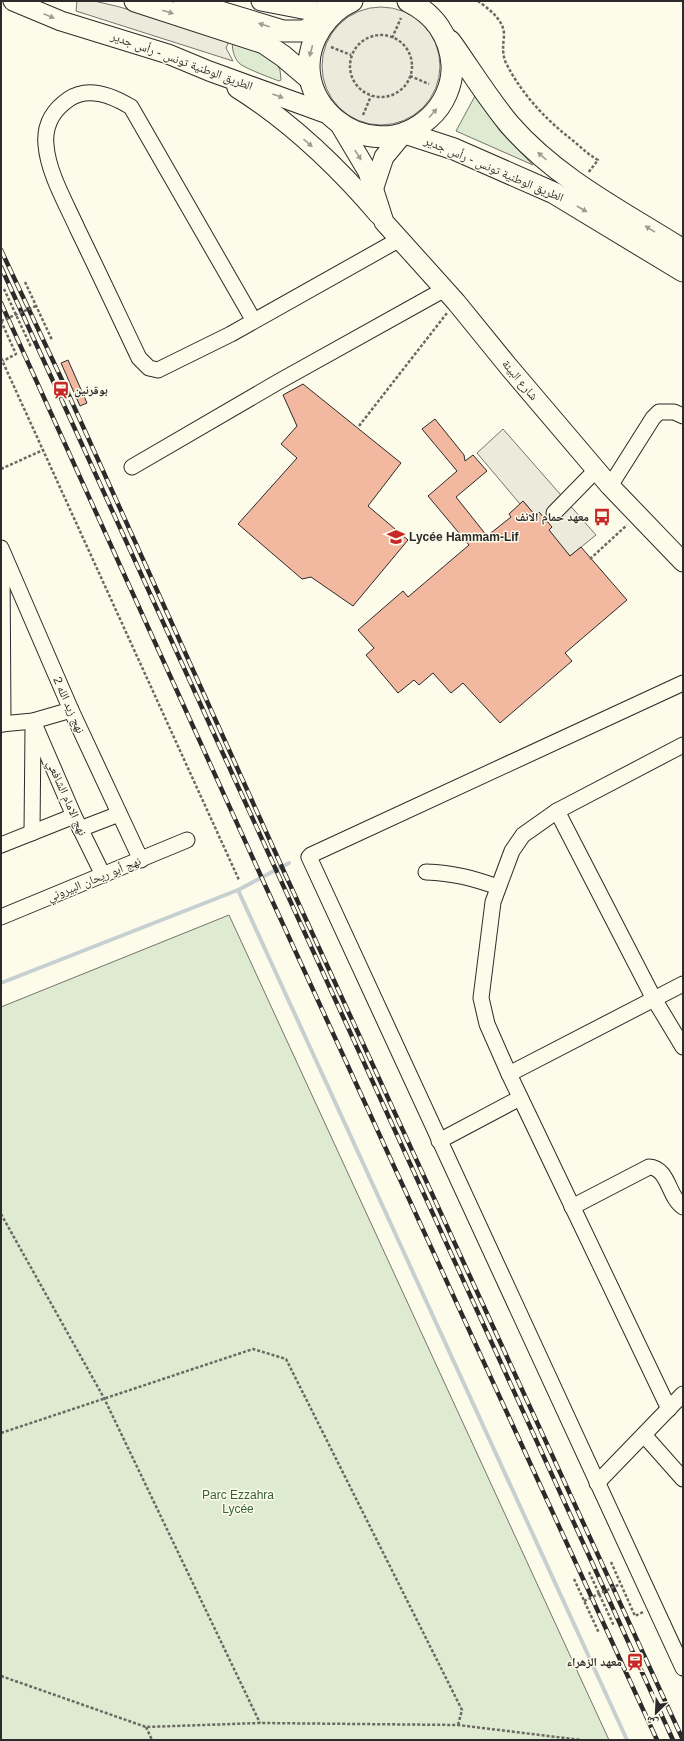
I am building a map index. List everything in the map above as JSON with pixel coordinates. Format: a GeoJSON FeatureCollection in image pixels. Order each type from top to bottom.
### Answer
{"type":"FeatureCollection","features":[{"type":"Feature","properties":{"kind":"highway"},"geometry":{"type":"LineString","coordinates":[[135,1],[282,31],[304,31],[327,18],[348,3]]}},
{"type":"Feature","properties":{"kind":"highway"},"geometry":{"type":"LineString","coordinates":[[184,1],[203,15],[264,43],[283,56],[310,79]]}},
{"type":"Feature","properties":{"kind":"highway"},"geometry":{"type":"LineString","coordinates":[[327,18],[315,36],[309,57],[310,79],[316,98],[334,120],[360,134],[381,138],[404,134],[422,124],[435,113],[444,100],[450,85],[452,69],[451,53],[446,38],[436,20],[421,7],[404,9]]}},
{"type":"Feature","properties":{"kind":"highway","name":"الطريق الوطنية تونس - رأس جدير"},"geometry":{"type":"LineString","coordinates":[[436,20],[510,124],[529,144],[553,166],[579,185],[683,250]]}},
{"type":"Feature","properties":{"kind":"highway","name":"الطريق الوطنية تونس - رأس جدير"},"geometry":{"type":"LineString","coordinates":[[404,134],[454,149],[554,193],[683,271]]}},
{"type":"Feature","properties":{"kind":"main road","name":"الطريق الوطنية تونس - رأس جدير"},"geometry":{"type":"LineString","coordinates":[[13,1],[61,21],[168,54],[334,120]]}},
{"type":"Feature","properties":{"kind":"main road"},"geometry":{"type":"LineString","coordinates":[[261,1],[318,12],[348,3]]}},
{"type":"Feature","properties":{"kind":"main road"},"geometry":{"type":"LineString","coordinates":[[209,71],[248,95],[286,123],[321,153],[354,186],[384,222]]}},
{"type":"Feature","properties":{"kind":"main road","name":"شارع البيئة"},"geometry":{"type":"LineString","coordinates":[[334,120],[360,158],[374,187],[384,222],[450,296],[610,486],[637,516],[683,562]]}},
{"type":"Feature","properties":{"kind":"main road"},"geometry":{"type":"LineString","coordinates":[[374,187],[384,157],[404,134]]}},
{"type":"Feature","properties":{"kind":"street"},"geometry":{"type":"LineString","coordinates":[[254,322],[131,107],[116,98],[101,94],[88,93],[73,96],[59,106],[50,117],[46,146],[55,180],[139,358],[144,365],[149,368],[158,370],[254,322],[400,239]]}},
{"type":"Feature","properties":{"kind":"street"},"geometry":{"type":"LineString","coordinates":[[132,467],[278,382],[450,296]]}},
{"type":"Feature","properties":{"kind":"street"},"geometry":{"type":"LineString","coordinates":[[610,486],[653,418],[659,412],[674,412],[683,416]]}},
{"type":"Feature","properties":{"kind":"street"},"geometry":{"type":"LineString","coordinates":[[554,513],[597,469]]}},
{"type":"Feature","properties":{"kind":"street"},"geometry":{"type":"LineString","coordinates":[[2,550],[2,724],[33,721],[71,710]]}},
{"type":"Feature","properties":{"kind":"street","name":"نهج زيد الله 2"},"geometry":{"type":"LineString","coordinates":[[2,550],[71,710],[141,860]]}},
{"type":"Feature","properties":{"kind":"street"},"geometry":{"type":"LineString","coordinates":[[681,1660],[439,1141],[309,857],[311,854],[683,683]]}},
{"type":"Feature","properties":{"kind":"street"},"geometry":{"type":"LineString","coordinates":[[32,834],[33,721]]}},
{"type":"Feature","properties":{"kind":"street","name":"نهج الامام الشافعي"},"geometry":{"type":"LineString","coordinates":[[33,721],[80,830],[103,875]]}},
{"type":"Feature","properties":{"kind":"street"},"geometry":{"type":"LineString","coordinates":[[669,1409],[509,1074],[487,1024],[481,998],[493,902],[512,851],[523,836],[557,811],[683,745]]}},
{"type":"Feature","properties":{"kind":"street"},"geometry":{"type":"LineString","coordinates":[[557,811],[654,999],[683,1047]]}},
{"type":"Feature","properties":{"kind":"street"},"geometry":{"type":"LineString","coordinates":[[80,830],[119,814]]}},
{"type":"Feature","properties":{"kind":"street"},"geometry":{"type":"LineString","coordinates":[[1,845],[32,834],[74,816]]}},
{"type":"Feature","properties":{"kind":"street","name":"نهج أبو ريحان البيروني"},"geometry":{"type":"LineString","coordinates":[[1,917],[187,840]]}},
{"type":"Feature","properties":{"kind":"street"},"geometry":{"type":"LineString","coordinates":[[426,872],[446,872],[466,876],[498,887]]}},
{"type":"Feature","properties":{"kind":"street"},"geometry":{"type":"LineString","coordinates":[[509,1074],[683,984]]}},
{"type":"Feature","properties":{"kind":"street"},"geometry":{"type":"LineString","coordinates":[[439,1141],[520,1098]]}},
{"type":"Feature","properties":{"kind":"street"},"geometry":{"type":"LineString","coordinates":[[572,1207],[649,1167],[660,1170],[676,1200],[683,1207]]}},
{"type":"Feature","properties":{"kind":"street"},"geometry":{"type":"LineString","coordinates":[[598,1483],[683,1394]]}},
{"type":"Feature","properties":{"kind":"street"},"geometry":{"type":"LineString","coordinates":[[644,1435],[683,1479]]}},
{"type":"Feature","properties":{"kind":"path"},"geometry":{"type":"LineString","coordinates":[[478,1],[489,9],[504,28],[502,44],[506,63],[525,93],[546,118],[564,135],[598,160],[579,185]]}},
{"type":"Feature","properties":{"kind":"path"},"geometry":{"type":"LineString","coordinates":[[392,38],[404,9]]}},
{"type":"Feature","properties":{"kind":"path"},"geometry":{"type":"LineString","coordinates":[[380,35],[392,38],[405,47],[410,55],[412,65],[410,76],[402,88],[395,94],[388,97],[371,96],[360,89],[350,74],[351,56],[356,47],[371,37],[380,35]]}},
{"type":"Feature","properties":{"kind":"path"},"geometry":{"type":"LineString","coordinates":[[331,47],[351,56]]}},
{"type":"Feature","properties":{"kind":"path"},"geometry":{"type":"LineString","coordinates":[[410,76],[429,84]]}},
{"type":"Feature","properties":{"kind":"path"},"geometry":{"type":"LineString","coordinates":[[363,115],[371,96]]}},
{"type":"Feature","properties":{"kind":"path"},"geometry":{"type":"LineString","coordinates":[[25,282],[52,340]]}},
{"type":"Feature","properties":{"kind":"path"},"geometry":{"type":"LineString","coordinates":[[4,289],[31,348]]}},
{"type":"Feature","properties":{"kind":"path"},"geometry":{"type":"LineString","coordinates":[[358,426],[450,296]]}},
{"type":"Feature","properties":{"kind":"path"},"geometry":{"type":"LineString","coordinates":[[3,361],[16,354],[1,321],[36,306]]}},
{"type":"Feature","properties":{"kind":"path"},"geometry":{"type":"LineString","coordinates":[[1,358],[239,880]]}},
{"type":"Feature","properties":{"kind":"path"},"geometry":{"type":"LineString","coordinates":[[1,468],[43,450]]}},
{"type":"Feature","properties":{"kind":"path"},"geometry":{"type":"LineString","coordinates":[[590,559],[637,516]]}},
{"type":"Feature","properties":{"kind":"path"},"geometry":{"type":"LineString","coordinates":[[1,1214],[104,1398],[260,1723]]}},
{"type":"Feature","properties":{"kind":"path"},"geometry":{"type":"LineString","coordinates":[[1,1433],[253,1349],[286,1359],[462,1710],[458,1725]]}},
{"type":"Feature","properties":{"kind":"path"},"geometry":{"type":"LineString","coordinates":[[610,1562],[635,1616]]}},
{"type":"Feature","properties":{"kind":"path"},"geometry":{"type":"LineString","coordinates":[[589,1572],[614,1626]]}},
{"type":"Feature","properties":{"kind":"path"},"geometry":{"type":"LineString","coordinates":[[574,1579],[599,1633]]}},
{"type":"Feature","properties":{"kind":"path"},"geometry":{"type":"LineString","coordinates":[[584,1601],[620,1584]]}},
{"type":"Feature","properties":{"kind":"path"},"geometry":{"type":"LineString","coordinates":[[1,1676],[146,1727],[260,1723],[458,1725],[581,1740]]}},
{"type":"Feature","properties":{"kind":"path"},"geometry":{"type":"LineString","coordinates":[[146,1727],[152,1740]]}},
{"type":"Feature","properties":{"kind":"green space"},"geometry":{"type":"Polygon","coordinates":[[[233,40],[275,60],[280,70],[281,80],[279,81],[246,68],[239,63],[233,52],[233,40]]]}},
{"type":"Feature","properties":{"kind":"green space"},"geometry":{"type":"Polygon","coordinates":[[[475,96],[500,131],[533,165],[456,131],[475,96]]]}},
{"type":"Feature","properties":{"kind":"green space","name":"Parc Ezzahra Lycée"},"geometry":{"type":"Polygon","coordinates":[[[229,915],[609,1740],[1,1740],[1,1007],[229,915]]]}},
{"type":"Feature","properties":{"kind":"shaded area"},"geometry":{"type":"Polygon","coordinates":[[[77,1],[94,1],[116,6],[230,39],[226,48],[233,61],[76,11],[77,1]]]}},
{"type":"Feature","properties":{"kind":"shaded area"},"geometry":{"type":"Polygon","coordinates":[[[381,7],[392,8],[403,12],[414,17],[423,24],[430,33],[435,44],[439,55],[439,77],[435,88],[430,99],[423,108],[414,115],[403,120],[392,124],[381,125],[370,124],[359,120],[348,115],[339,108],[332,99],[327,88],[323,77],[322,66],[323,55],[327,44],[332,33],[339,24],[348,17],[359,12],[370,8],[381,7]]]}},
{"type":"Feature","properties":{"kind":"shaded area"},"geometry":{"type":"Polygon","coordinates":[[[503,429],[596,535],[570,556],[523,501],[520,504],[477,453],[503,429]]]}},
{"type":"Feature","properties":{"kind":"building"},"geometry":{"type":"Polygon","coordinates":[[[68,360],[87,403],[80,406],[61,363],[68,360]]]}},
{"type":"Feature","properties":{"kind":"building"},"geometry":{"type":"Polygon","coordinates":[[[303,384],[401,463],[368,506],[408,540],[353,606],[311,577],[302,579],[238,524],[297,458],[281,444],[297,426],[283,395],[303,384]]]}},
{"type":"Feature","properties":{"kind":"building"},"geometry":{"type":"Polygon","coordinates":[[[435,419],[464,455],[465,461],[473,455],[487,471],[456,497],[487,536],[511,517],[509,514],[523,501],[535,515],[539,512],[552,527],[549,530],[570,556],[581,547],[627,600],[565,653],[572,661],[500,723],[463,683],[451,693],[433,673],[419,685],[414,680],[398,693],[366,655],[374,648],[358,630],[403,591],[408,597],[469,545],[428,496],[457,471],[422,429],[435,419]]]}},
{"type":"Feature","properties":{"kind":"waterway"},"geometry":{"type":"LineString","coordinates":[[1,983],[238,890],[289,863]]}},
{"type":"Feature","properties":{"kind":"waterway"},"geometry":{"type":"LineString","coordinates":[[238,890],[627,1740]]}},
{"type":"Feature","properties":{"kind":"railway"},"geometry":{"type":"LineString","coordinates":[[1,250],[62,380],[286,876],[683,1740]]}},
{"type":"Feature","properties":{"kind":"railway"},"geometry":{"type":"LineString","coordinates":[[1,267],[673,1740]]}},
{"type":"Feature","properties":{"kind":"railway"},"geometry":{"type":"LineString","coordinates":[[1,303],[265,885],[657,1740]]}},
{"type":"Feature","properties":{"kind":"place","name":"بوقرنين"},"geometry":{"type":"Point","coordinates":[61,390]}},
{"type":"Feature","properties":{"kind":"place","name":"معهد حمام الانف"},"geometry":{"type":"Point","coordinates":[602,517]}},
{"type":"Feature","properties":{"kind":"place","name":"Lycée Hammam-Lif"},"geometry":{"type":"Point","coordinates":[396,537]}},
{"type":"Feature","properties":{"kind":"place","name":"معهد الزهراء"},"geometry":{"type":"Point","coordinates":[635,1662]}}]}
